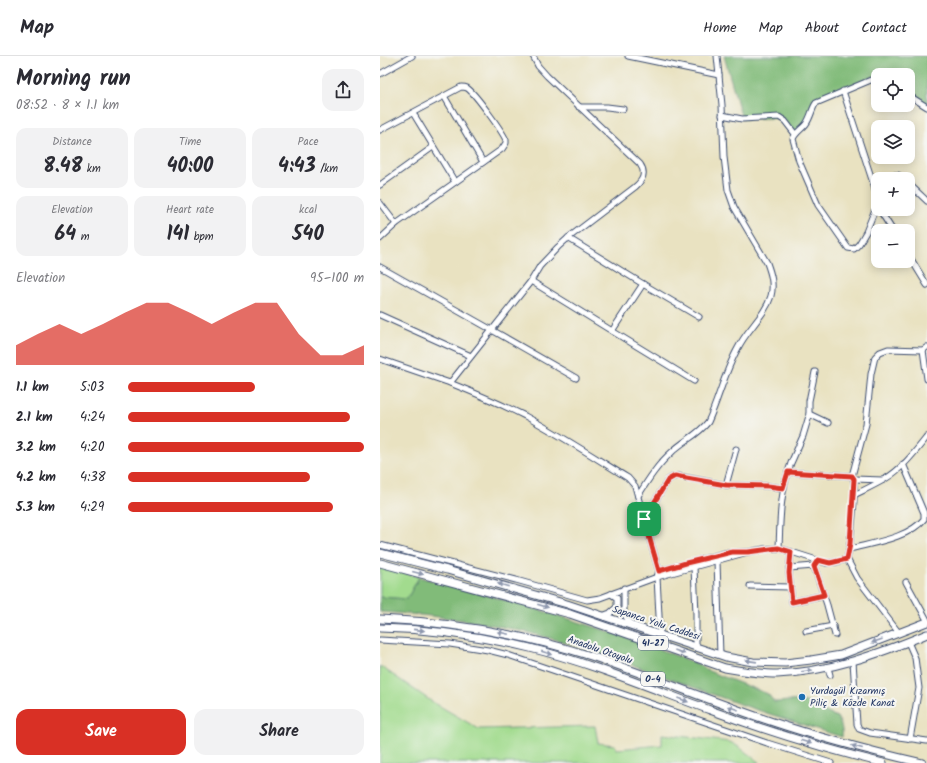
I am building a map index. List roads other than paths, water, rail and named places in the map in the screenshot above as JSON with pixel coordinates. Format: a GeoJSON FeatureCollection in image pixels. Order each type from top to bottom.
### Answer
{"type":"FeatureCollection","features":[{"type":"Feature","properties":{"kind":"highway","name":"Sapanca Yolu Caddesi"},"geometry":{"type":"LineString","coordinates":[[380,553],[447,570],[567,604],[720,655],[753,662],[810,660],[841,654],[927,621]]}},
{"type":"Feature","properties":{"kind":"highway","name":"Sapanca Yolu Caddesi"},"geometry":{"type":"LineString","coordinates":[[380,563],[570,614],[725,668],[751,672],[776,674],[828,668],[853,661],[927,634]]}},
{"type":"Feature","properties":{"kind":"highway","name":"Anadolu Otoyolu"},"geometry":{"type":"LineString","coordinates":[[380,619],[439,622],[530,639],[590,656],[805,733],[922,763]]}},
{"type":"Feature","properties":{"kind":"highway","name":"Anadolu Otoyolu"},"geometry":{"type":"LineString","coordinates":[[380,628],[439,632],[477,637],[529,648],[587,665],[768,730],[883,763]]}},
{"type":"Feature","properties":{"kind":"street"},"geometry":{"type":"LineString","coordinates":[[380,74],[412,56]]}},
{"type":"Feature","properties":{"kind":"street"},"geometry":{"type":"LineString","coordinates":[[450,383],[531,281],[540,266],[568,238],[642,180],[644,172],[640,164],[547,76],[538,66],[533,56]]}},
{"type":"Feature","properties":{"kind":"street"},"geometry":{"type":"LineString","coordinates":[[628,56],[719,75]]}},
{"type":"Feature","properties":{"kind":"street"},"geometry":{"type":"LineString","coordinates":[[638,496],[650,477],[664,460],[682,443],[703,428],[708,422],[737,348],[749,330],[764,312],[773,287],[770,272],[761,253],[734,207],[728,190],[724,157],[717,56]]}},
{"type":"Feature","properties":{"kind":"street"},"geometry":{"type":"LineString","coordinates":[[871,80],[816,102],[806,123],[801,130],[795,134],[793,144],[818,206],[848,248],[854,249],[859,244],[872,216]]}},
{"type":"Feature","properties":{"kind":"street"},"geometry":{"type":"LineString","coordinates":[[380,130],[461,87],[467,88],[486,111],[506,140],[504,146],[396,224],[380,239]]}},
{"type":"Feature","properties":{"kind":"street"},"geometry":{"type":"LineString","coordinates":[[843,91],[871,177]]}},
{"type":"Feature","properties":{"kind":"street"},"geometry":{"type":"LineString","coordinates":[[444,96],[483,162]]}},
{"type":"Feature","properties":{"kind":"street"},"geometry":{"type":"LineString","coordinates":[[915,99],[927,107]]}},
{"type":"Feature","properties":{"kind":"street"},"geometry":{"type":"LineString","coordinates":[[579,107],[608,107],[623,109]]}},
{"type":"Feature","properties":{"kind":"street"},"geometry":{"type":"LineString","coordinates":[[413,113],[455,182]]}},
{"type":"Feature","properties":{"kind":"street"},"geometry":{"type":"LineString","coordinates":[[722,115],[742,119],[779,117],[785,121],[795,134]]}},
{"type":"Feature","properties":{"kind":"street"},"geometry":{"type":"LineString","coordinates":[[380,185],[433,147]]}},
{"type":"Feature","properties":{"kind":"street"},"geometry":{"type":"LineString","coordinates":[[915,189],[927,200]]}},
{"type":"Feature","properties":{"kind":"street"},"geometry":{"type":"LineString","coordinates":[[380,203],[396,224]]}},
{"type":"Feature","properties":{"kind":"street"},"geometry":{"type":"LineString","coordinates":[[568,238],[699,317]]}},
{"type":"Feature","properties":{"kind":"street"},"geometry":{"type":"LineString","coordinates":[[915,266],[927,286]]}},
{"type":"Feature","properties":{"kind":"street"},"geometry":{"type":"LineString","coordinates":[[380,268],[576,378]]}},
{"type":"Feature","properties":{"kind":"street"},"geometry":{"type":"LineString","coordinates":[[531,281],[694,381]]}},
{"type":"Feature","properties":{"kind":"street"},"geometry":{"type":"LineString","coordinates":[[612,331],[643,284]]}},
{"type":"Feature","properties":{"kind":"street"},"geometry":{"type":"LineString","coordinates":[[380,315],[471,356]]}},
{"type":"Feature","properties":{"kind":"street"},"geometry":{"type":"LineString","coordinates":[[899,633],[857,578],[847,559],[850,549],[854,495],[853,477],[866,424],[871,374],[875,357],[880,352],[888,349],[925,348],[927,379]]}},
{"type":"Feature","properties":{"kind":"street"},"geometry":{"type":"LineString","coordinates":[[380,359],[450,383],[525,416],[556,433],[628,478],[633,483],[638,496],[658,574],[660,635]]}},
{"type":"Feature","properties":{"kind":"street"},"geometry":{"type":"LineString","coordinates":[[778,548],[783,488],[803,436],[809,414],[809,401],[815,372]]}},
{"type":"Feature","properties":{"kind":"street"},"geometry":{"type":"LineString","coordinates":[[809,414],[828,423]]}},
{"type":"Feature","properties":{"kind":"street"},"geometry":{"type":"LineString","coordinates":[[854,495],[884,480],[903,464],[927,437]]}},
{"type":"Feature","properties":{"kind":"street"},"geometry":{"type":"LineString","coordinates":[[726,485],[736,449]]}},
{"type":"Feature","properties":{"kind":"street"},"geometry":{"type":"LineString","coordinates":[[850,549],[900,535],[916,526],[924,519],[925,515],[903,464]]}},
{"type":"Feature","properties":{"kind":"street"},"geometry":{"type":"LineString","coordinates":[[788,472],[884,480]]}},
{"type":"Feature","properties":{"kind":"street"},"geometry":{"type":"LineString","coordinates":[[644,519],[668,480],[673,477],[678,476],[726,485],[768,486],[783,488]]}},
{"type":"Feature","properties":{"kind":"street"},"geometry":{"type":"LineString","coordinates":[[380,545],[516,580],[583,600],[595,600],[658,574],[724,553],[740,551],[748,552]]}},
{"type":"Feature","properties":{"kind":"street"},"geometry":{"type":"LineString","coordinates":[[658,574],[694,567],[748,552],[778,548],[830,563],[847,559]]}},
{"type":"Feature","properties":{"kind":"street"},"geometry":{"type":"LineString","coordinates":[[791,552],[789,568],[792,602],[824,595]]}},
{"type":"Feature","properties":{"kind":"street"},"geometry":{"type":"LineString","coordinates":[[814,566],[818,560]]}},
{"type":"Feature","properties":{"kind":"street"},"geometry":{"type":"LineString","coordinates":[[717,561],[720,655]]}},
{"type":"Feature","properties":{"kind":"street"},"geometry":{"type":"LineString","coordinates":[[789,568],[814,566]]}},
{"type":"Feature","properties":{"kind":"street"},"geometry":{"type":"LineString","coordinates":[[814,566],[835,635]]}},
{"type":"Feature","properties":{"kind":"street"},"geometry":{"type":"LineString","coordinates":[[694,567],[696,646]]}},
{"type":"Feature","properties":{"kind":"street"},"geometry":{"type":"LineString","coordinates":[[906,582],[927,621]]}},
{"type":"Feature","properties":{"kind":"street"},"geometry":{"type":"LineString","coordinates":[[750,586],[790,588]]}},
{"type":"Feature","properties":{"kind":"street"},"geometry":{"type":"LineString","coordinates":[[624,588],[624,614],[633,626]]}},
{"type":"Feature","properties":{"kind":"street"},"geometry":{"type":"LineString","coordinates":[[601,616],[610,613],[617,607],[617,598],[611,594]]}},
{"type":"Feature","properties":{"kind":"street"},"geometry":{"type":"LineString","coordinates":[[806,631],[833,626]]}},
{"type":"Feature","properties":{"kind":"street"},"geometry":{"type":"LineString","coordinates":[[380,640],[450,644],[508,655],[767,743],[831,763]]}},
{"type":"Feature","properties":{"kind":"street"},"geometry":{"type":"LineString","coordinates":[[908,642],[915,658],[919,688],[910,739]]}},
{"type":"Feature","properties":{"kind":"street"},"geometry":{"type":"LineString","coordinates":[[853,661],[857,724],[859,729],[870,733],[927,741]]}},
{"type":"Feature","properties":{"kind":"street"},"geometry":{"type":"LineString","coordinates":[[828,668],[830,675]]}},
{"type":"Feature","properties":{"kind":"place","name":"Yurdagül Kızarmış Piliç & Közde Kanat"},"geometry":{"type":"Point","coordinates":[802,697]}}]}
